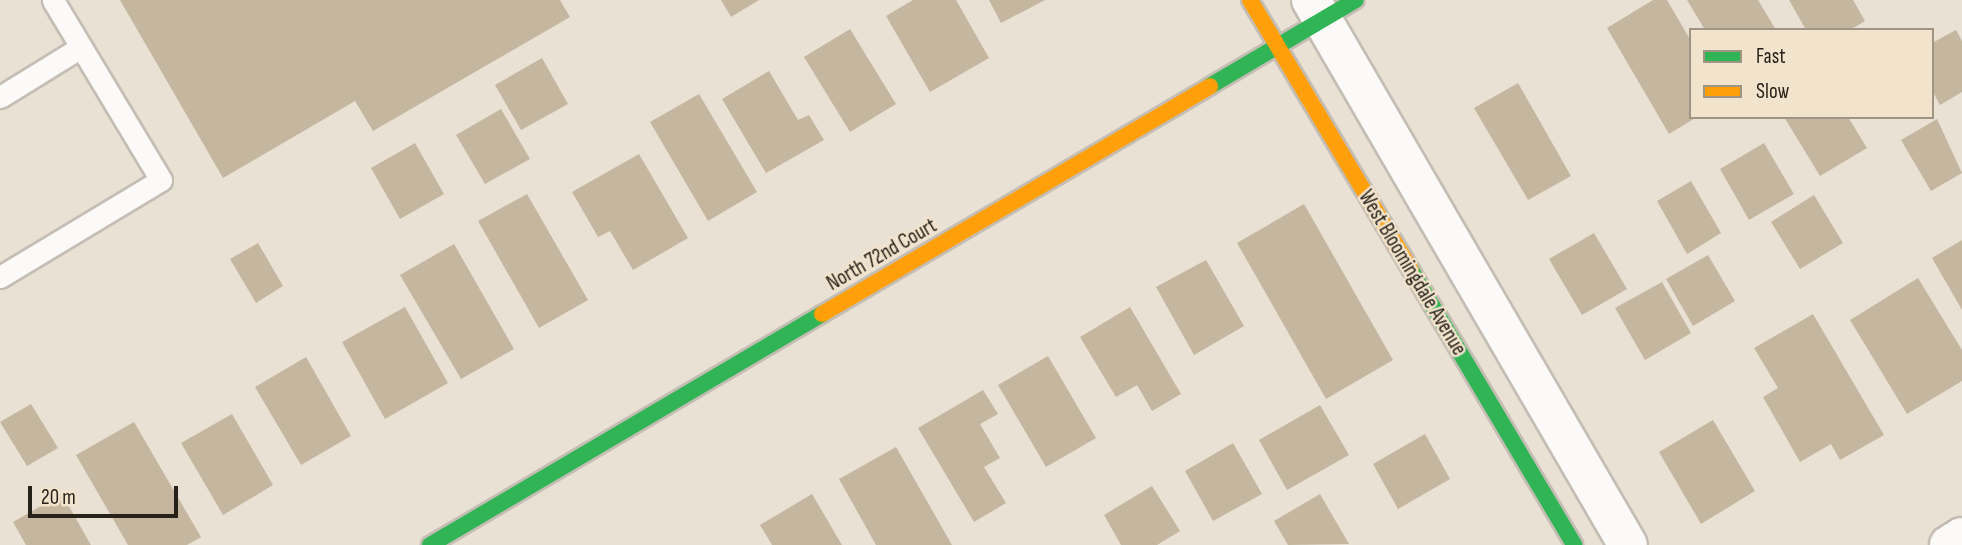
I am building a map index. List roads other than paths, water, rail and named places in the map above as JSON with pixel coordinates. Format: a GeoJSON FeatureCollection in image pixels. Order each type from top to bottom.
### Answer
{"type":"FeatureCollection","features":[{"type":"Feature","properties":{"kind":"street","name":"West Bloomingdale Avenue"},"geometry":{"type":"LineString","coordinates":[[1250,0],[1574,545]]}},
{"type":"Feature","properties":{"kind":"street","name":"North 72nd Court"},"geometry":{"type":"LineString","coordinates":[[430,545],[1278,47],[1317,10],[1356,0]]}},
{"type":"Feature","properties":{"kind":"street"},"geometry":{"type":"LineString","coordinates":[[1317,10],[1628,545]]}},
{"type":"Feature","properties":{"kind":"street"},"geometry":{"type":"LineString","coordinates":[[1949,545],[1962,537]]}},
{"type":"Feature","properties":{"kind":"lane"},"geometry":{"type":"LineString","coordinates":[[0,277],[161,180],[53,0]]}},
{"type":"Feature","properties":{"kind":"lane"},"geometry":{"type":"LineString","coordinates":[[0,97],[81,47]]}}]}
